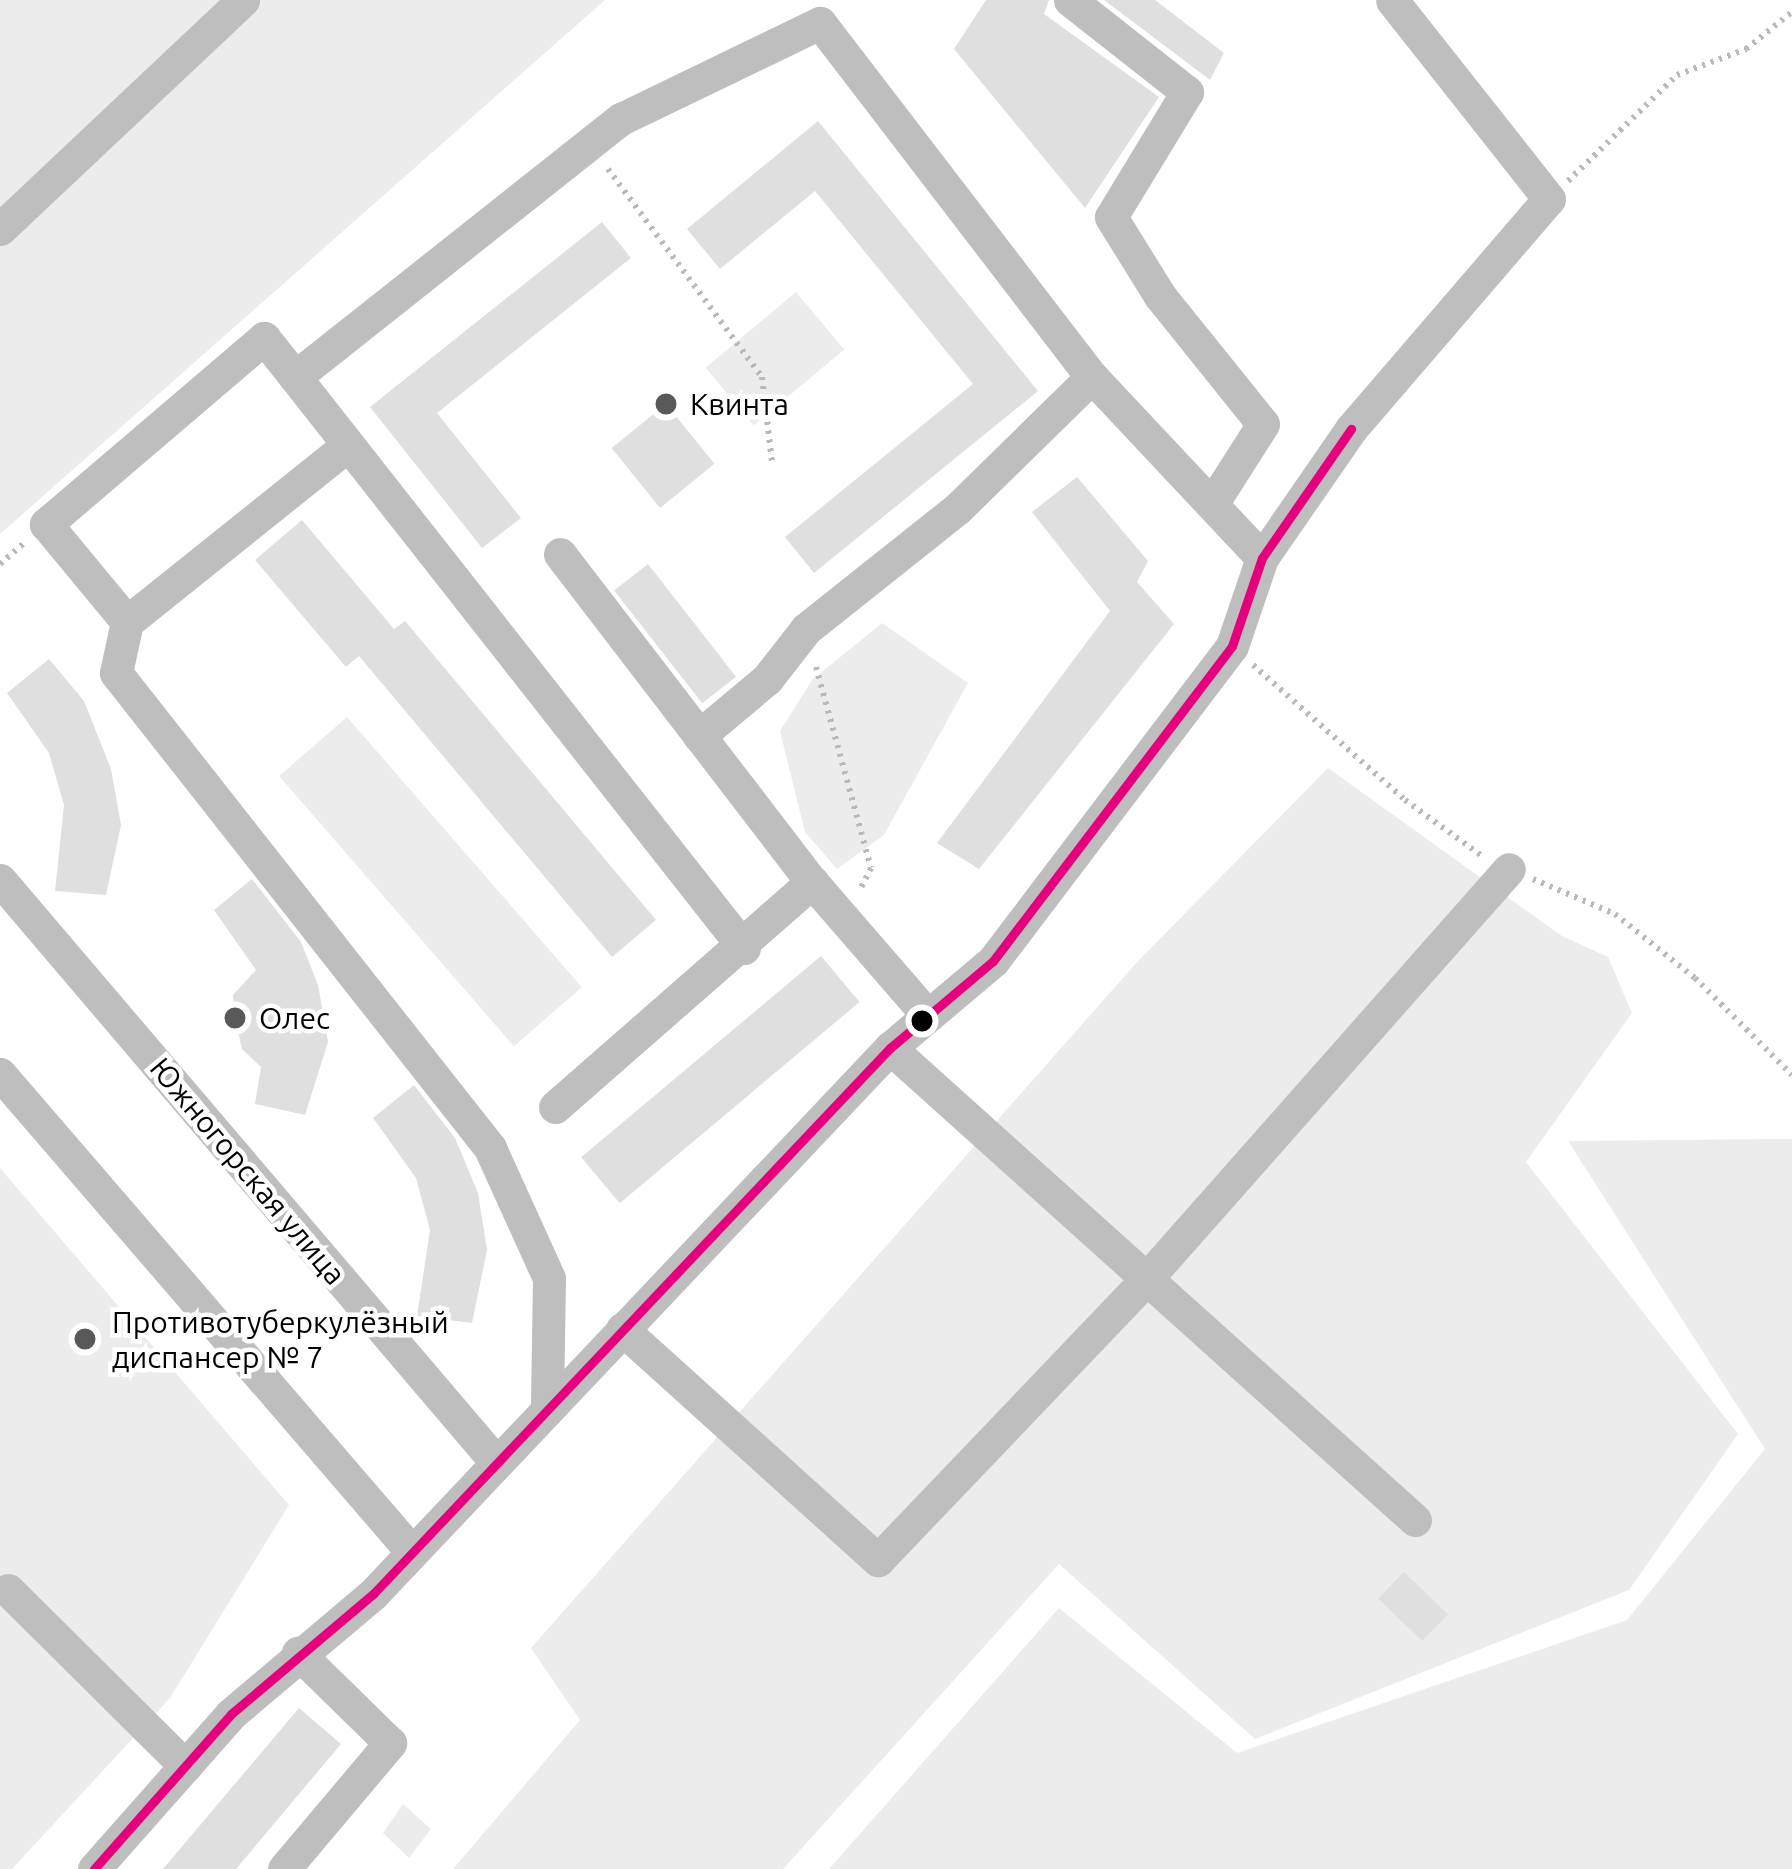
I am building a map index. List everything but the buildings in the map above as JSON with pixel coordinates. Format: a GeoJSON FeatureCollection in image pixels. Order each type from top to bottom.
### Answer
{"type":"FeatureCollection","features":[{"type":"Feature","properties":{"kind":"street"},"geometry":{"type":"LineString","coordinates":[[0,229],[243,0]]}},
{"type":"Feature","properties":{"kind":"street"},"geometry":{"type":"LineString","coordinates":[[1070,0],[1187,92],[1111,218],[1160,296],[1263,424],[1212,504]]}},
{"type":"Feature","properties":{"kind":"street"},"geometry":{"type":"LineString","coordinates":[[94,1869],[185,1766],[298,1653],[412,1552],[890,1048],[993,961],[1232,646],[1262,558],[1352,429],[1549,199],[1392,0]]}},
{"type":"Feature","properties":{"kind":"street"},"geometry":{"type":"LineString","coordinates":[[296,377],[620,119],[824,12],[1092,377],[1262,558]]}},
{"type":"Feature","properties":{"kind":"street"},"geometry":{"type":"LineString","coordinates":[[127,622],[46,524],[264,338],[744,948]]}},
{"type":"Feature","properties":{"kind":"street"},"geometry":{"type":"LineString","coordinates":[[699,736],[767,679],[806,629],[957,509],[1092,377]]}},
{"type":"Feature","properties":{"kind":"street"},"geometry":{"type":"LineString","coordinates":[[348,445],[127,622],[116,673],[490,1148],[549,1278],[547,1407]]}},
{"type":"Feature","properties":{"kind":"street"},"geometry":{"type":"LineString","coordinates":[[560,554],[812,882],[928,1016]]}},
{"type":"Feature","properties":{"kind":"street"},"geometry":{"type":"LineString","coordinates":[[622,1329],[878,1560],[1149,1276],[1509,869]]}},
{"type":"Feature","properties":{"kind":"street","name":"Южногорская улица"},"geometry":{"type":"LineString","coordinates":[[0,880],[496,1462]]}},
{"type":"Feature","properties":{"kind":"street"},"geometry":{"type":"LineString","coordinates":[[555,1107],[744,948],[812,882]]}},
{"type":"Feature","properties":{"kind":"street"},"geometry":{"type":"LineString","coordinates":[[890,1048],[1149,1276],[1415,1520]]}},
{"type":"Feature","properties":{"kind":"street"},"geometry":{"type":"LineString","coordinates":[[0,1074],[412,1552]]}},
{"type":"Feature","properties":{"kind":"street"},"geometry":{"type":"LineString","coordinates":[[8,1590],[185,1766]]}},
{"type":"Feature","properties":{"kind":"street"},"geometry":{"type":"LineString","coordinates":[[284,1869],[390,1743],[298,1653]]}},
{"type":"Feature","properties":{"kind":"path"},"geometry":{"type":"LineString","coordinates":[[1549,199],[1677,75],[1746,49],[1792,12]]}},
{"type":"Feature","properties":{"kind":"path"},"geometry":{"type":"LineString","coordinates":[[590,143],[762,377],[772,462]]}},
{"type":"Feature","properties":{"kind":"path"},"geometry":{"type":"LineString","coordinates":[[806,629],[871,868],[844,920]]}},
{"type":"Feature","properties":{"kind":"shaded area"},"geometry":{"type":"Polygon","coordinates":[[[0,0],[605,0],[0,534],[0,0]]]}},
{"type":"Feature","properties":{"kind":"shaded area"},"geometry":{"type":"Polygon","coordinates":[[[796,292],[844,349],[754,425],[706,368],[796,292]]]}},
{"type":"Feature","properties":{"kind":"shaded area"},"geometry":{"type":"Polygon","coordinates":[[[882,623],[968,683],[884,835],[837,869],[805,832],[780,731],[812,680],[882,623]]]}},
{"type":"Feature","properties":{"kind":"shaded area"},"geometry":{"type":"Polygon","coordinates":[[[347,717],[582,987],[514,1046],[279,776],[347,717]]]}},
{"type":"Feature","properties":{"kind":"shaded area"},"geometry":{"type":"Polygon","coordinates":[[[1328,768],[1562,936],[1608,957],[1632,1013],[1526,1162],[1738,1434],[1629,1590],[1255,1739],[1059,1564],[783,1869],[453,1869],[580,1720],[531,1648],[1138,961],[1328,768]]]}},
{"type":"Feature","properties":{"kind":"shaded area"},"geometry":{"type":"Polygon","coordinates":[[[1792,1139],[1792,1869],[829,1869],[1059,1608],[1237,1753],[1627,1620],[1765,1449],[1568,1141],[1792,1139]]]}},
{"type":"Feature","properties":{"kind":"shaded area","name":"Противотуберкулёзный диспансер № 7"},"geometry":{"type":"Polygon","coordinates":[[[0,1168],[289,1505],[170,1698],[12,1869],[0,1869],[0,1168]]]}},
{"type":"Feature","properties":{"kind":"shaded area"},"geometry":{"type":"Polygon","coordinates":[[[403,1804],[431,1829],[409,1858],[383,1833],[403,1804]]]}},
{"type":"Feature","properties":{"kind":"transit line"},"geometry":{"type":"LineString","coordinates":[[94,1869],[231,1714],[374,1593],[890,1048],[993,961],[1232,646],[1262,558],[1351,429]]}},
{"type":"Feature","properties":{"kind":"place","name":"Квинта"},"geometry":{"type":"Point","coordinates":[666,404]}},
{"type":"Feature","properties":{"kind":"place","name":"Олес"},"geometry":{"type":"Point","coordinates":[235,1018]}},
{"type":"Feature","properties":{"kind":"place","name":"Противотуберкулёзный диспансер № 7"},"geometry":{"type":"Point","coordinates":[85,1339]}}]}
